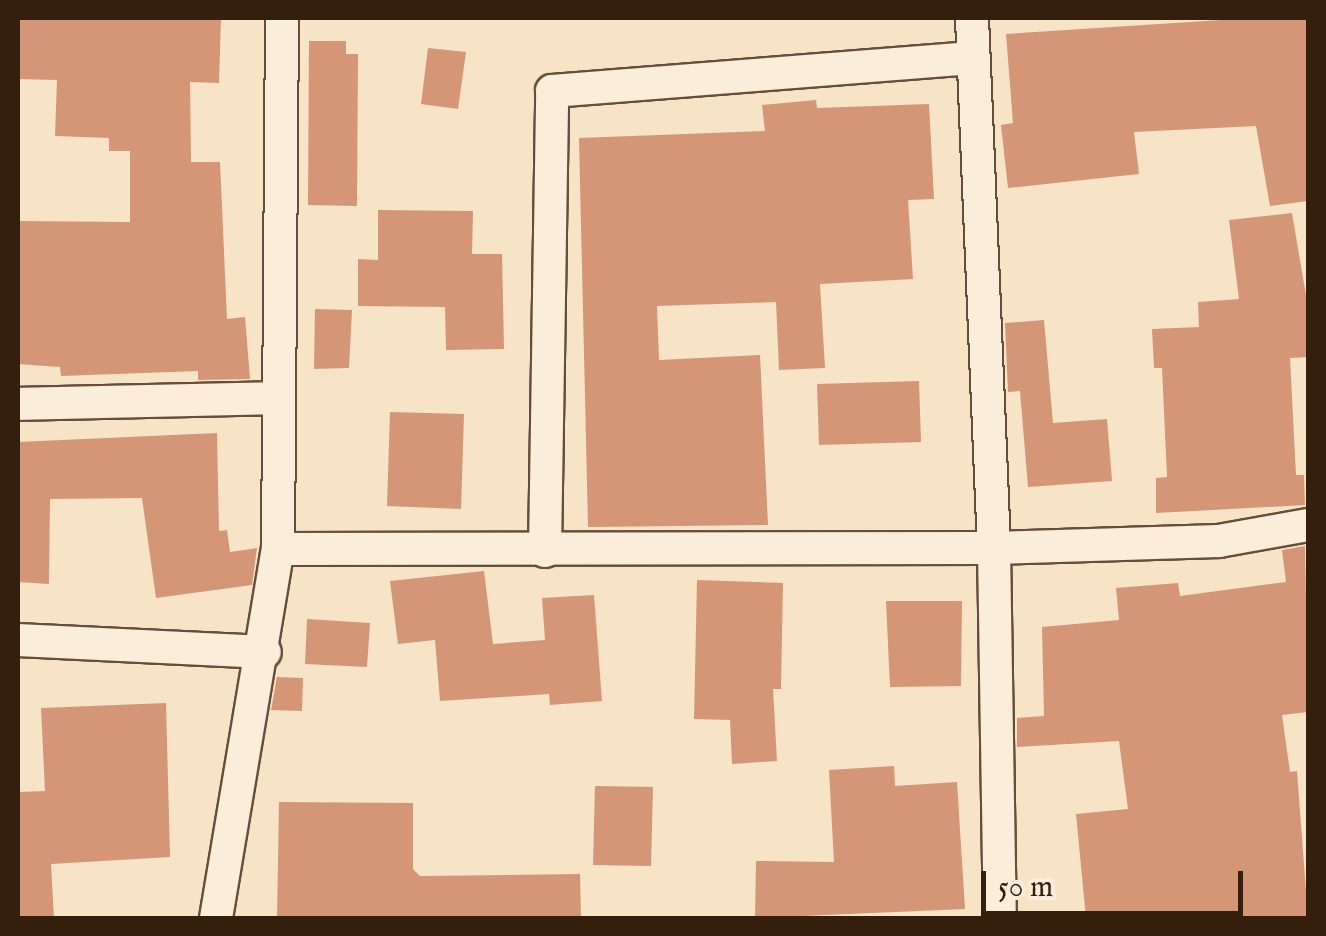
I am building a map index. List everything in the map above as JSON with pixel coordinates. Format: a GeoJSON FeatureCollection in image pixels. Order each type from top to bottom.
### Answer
{"type":"FeatureCollection","features":[{"type":"Feature","properties":{"kind":"street"},"geometry":{"type":"LineString","coordinates":[[216,918],[265,652],[278,549],[282,18]]}},
{"type":"Feature","properties":{"kind":"street"},"geometry":{"type":"LineString","coordinates":[[972,18],[994,548],[1000,918]]}},
{"type":"Feature","properties":{"kind":"street"},"geometry":{"type":"LineString","coordinates":[[545,551],[552,91],[972,58]]}},
{"type":"Feature","properties":{"kind":"street"},"geometry":{"type":"LineString","coordinates":[[18,404],[277,398]]}},
{"type":"Feature","properties":{"kind":"street"},"geometry":{"type":"LineString","coordinates":[[278,549],[994,548],[1219,541],[1308,525]]}},
{"type":"Feature","properties":{"kind":"street"},"geometry":{"type":"LineString","coordinates":[[18,640],[265,652]]}},
{"type":"Feature","properties":{"kind":"building"},"geometry":{"type":"Polygon","coordinates":[[[18,18],[221,18],[219,83],[190,82],[191,162],[220,162],[227,319],[245,317],[250,379],[198,380],[198,371],[61,376],[60,367],[18,364],[18,221],[130,222],[130,151],[109,151],[109,138],[55,136],[57,80],[18,79],[18,18]]]}},
{"type":"Feature","properties":{"kind":"building"},"geometry":{"type":"Polygon","coordinates":[[[1308,18],[1308,201],[1270,206],[1256,126],[1134,132],[1139,174],[1008,188],[1001,125],[1013,123],[1006,34],[1308,18]]]}},
{"type":"Feature","properties":{"kind":"building"},"geometry":{"type":"Polygon","coordinates":[[[309,41],[346,41],[346,54],[358,54],[357,206],[308,205],[309,41]]]}},
{"type":"Feature","properties":{"kind":"building"},"geometry":{"type":"Polygon","coordinates":[[[428,48],[466,52],[458,109],[421,104],[428,48]]]}},
{"type":"Feature","properties":{"kind":"building"},"geometry":{"type":"Polygon","coordinates":[[[816,100],[817,108],[929,104],[934,199],[908,200],[913,279],[820,284],[825,368],[779,370],[776,302],[657,306],[659,360],[760,355],[768,525],[588,527],[579,138],[765,131],[762,105],[816,100]]]}},
{"type":"Feature","properties":{"kind":"building"},"geometry":{"type":"Polygon","coordinates":[[[378,210],[473,211],[472,254],[502,254],[504,349],[446,350],[445,307],[358,306],[358,259],[378,260],[378,210]]]}},
{"type":"Feature","properties":{"kind":"building"},"geometry":{"type":"Polygon","coordinates":[[[1292,213],[1308,307],[1308,357],[1290,358],[1296,475],[1304,475],[1305,505],[1156,513],[1156,478],[1167,477],[1162,368],[1154,368],[1152,329],[1199,327],[1198,302],[1239,299],[1229,220],[1292,213]]]}},
{"type":"Feature","properties":{"kind":"building"},"geometry":{"type":"Polygon","coordinates":[[[315,309],[352,310],[349,368],[314,369],[315,309]]]}},
{"type":"Feature","properties":{"kind":"building"},"geometry":{"type":"Polygon","coordinates":[[[1044,320],[1053,423],[1107,419],[1112,481],[1028,487],[1020,391],[1008,392],[1005,323],[1044,320]]]}},
{"type":"Feature","properties":{"kind":"building"},"geometry":{"type":"Polygon","coordinates":[[[919,381],[921,442],[819,445],[817,384],[919,381]]]}},
{"type":"Feature","properties":{"kind":"building"},"geometry":{"type":"Polygon","coordinates":[[[390,412],[464,414],[461,509],[387,506],[390,412]]]}},
{"type":"Feature","properties":{"kind":"building"},"geometry":{"type":"Polygon","coordinates":[[[217,433],[219,531],[227,530],[230,552],[257,548],[252,585],[156,598],[142,498],[50,499],[49,584],[18,582],[18,442],[217,433]]]}},
{"type":"Feature","properties":{"kind":"building"},"geometry":{"type":"Polygon","coordinates":[[[1305,546],[1308,712],[1282,715],[1290,772],[1297,771],[1308,918],[1086,918],[1076,814],[1128,809],[1119,741],[1017,747],[1017,718],[1044,716],[1042,627],[1119,620],[1116,588],[1178,583],[1180,596],[1286,582],[1282,550],[1305,546]]]}},
{"type":"Feature","properties":{"kind":"building"},"geometry":{"type":"Polygon","coordinates":[[[484,571],[493,644],[545,640],[542,598],[594,595],[602,701],[550,705],[549,694],[440,701],[435,640],[398,644],[390,581],[484,571]]]}},
{"type":"Feature","properties":{"kind":"building"},"geometry":{"type":"Polygon","coordinates":[[[697,580],[783,583],[781,689],[773,689],[777,761],[732,764],[730,720],[694,719],[697,580]]]}},
{"type":"Feature","properties":{"kind":"building"},"geometry":{"type":"Polygon","coordinates":[[[886,601],[962,601],[961,686],[890,687],[886,601]]]}},
{"type":"Feature","properties":{"kind":"building"},"geometry":{"type":"Polygon","coordinates":[[[307,619],[370,623],[367,667],[305,664],[307,619]]]}},
{"type":"Feature","properties":{"kind":"building"},"geometry":{"type":"Polygon","coordinates":[[[277,677],[303,678],[302,711],[271,710],[277,677]]]}},
{"type":"Feature","properties":{"kind":"building"},"geometry":{"type":"Polygon","coordinates":[[[166,703],[170,857],[51,864],[54,918],[18,918],[18,792],[45,791],[41,708],[166,703]]]}},
{"type":"Feature","properties":{"kind":"building"},"geometry":{"type":"Polygon","coordinates":[[[894,766],[895,786],[957,782],[965,909],[755,918],[756,861],[834,862],[829,770],[894,766]]]}},
{"type":"Feature","properties":{"kind":"building"},"geometry":{"type":"Polygon","coordinates":[[[595,786],[653,787],[651,866],[593,865],[595,786]]]}},
{"type":"Feature","properties":{"kind":"building"},"geometry":{"type":"Polygon","coordinates":[[[279,802],[413,803],[413,869],[420,876],[580,874],[581,918],[277,918],[279,802]]]}}]}
